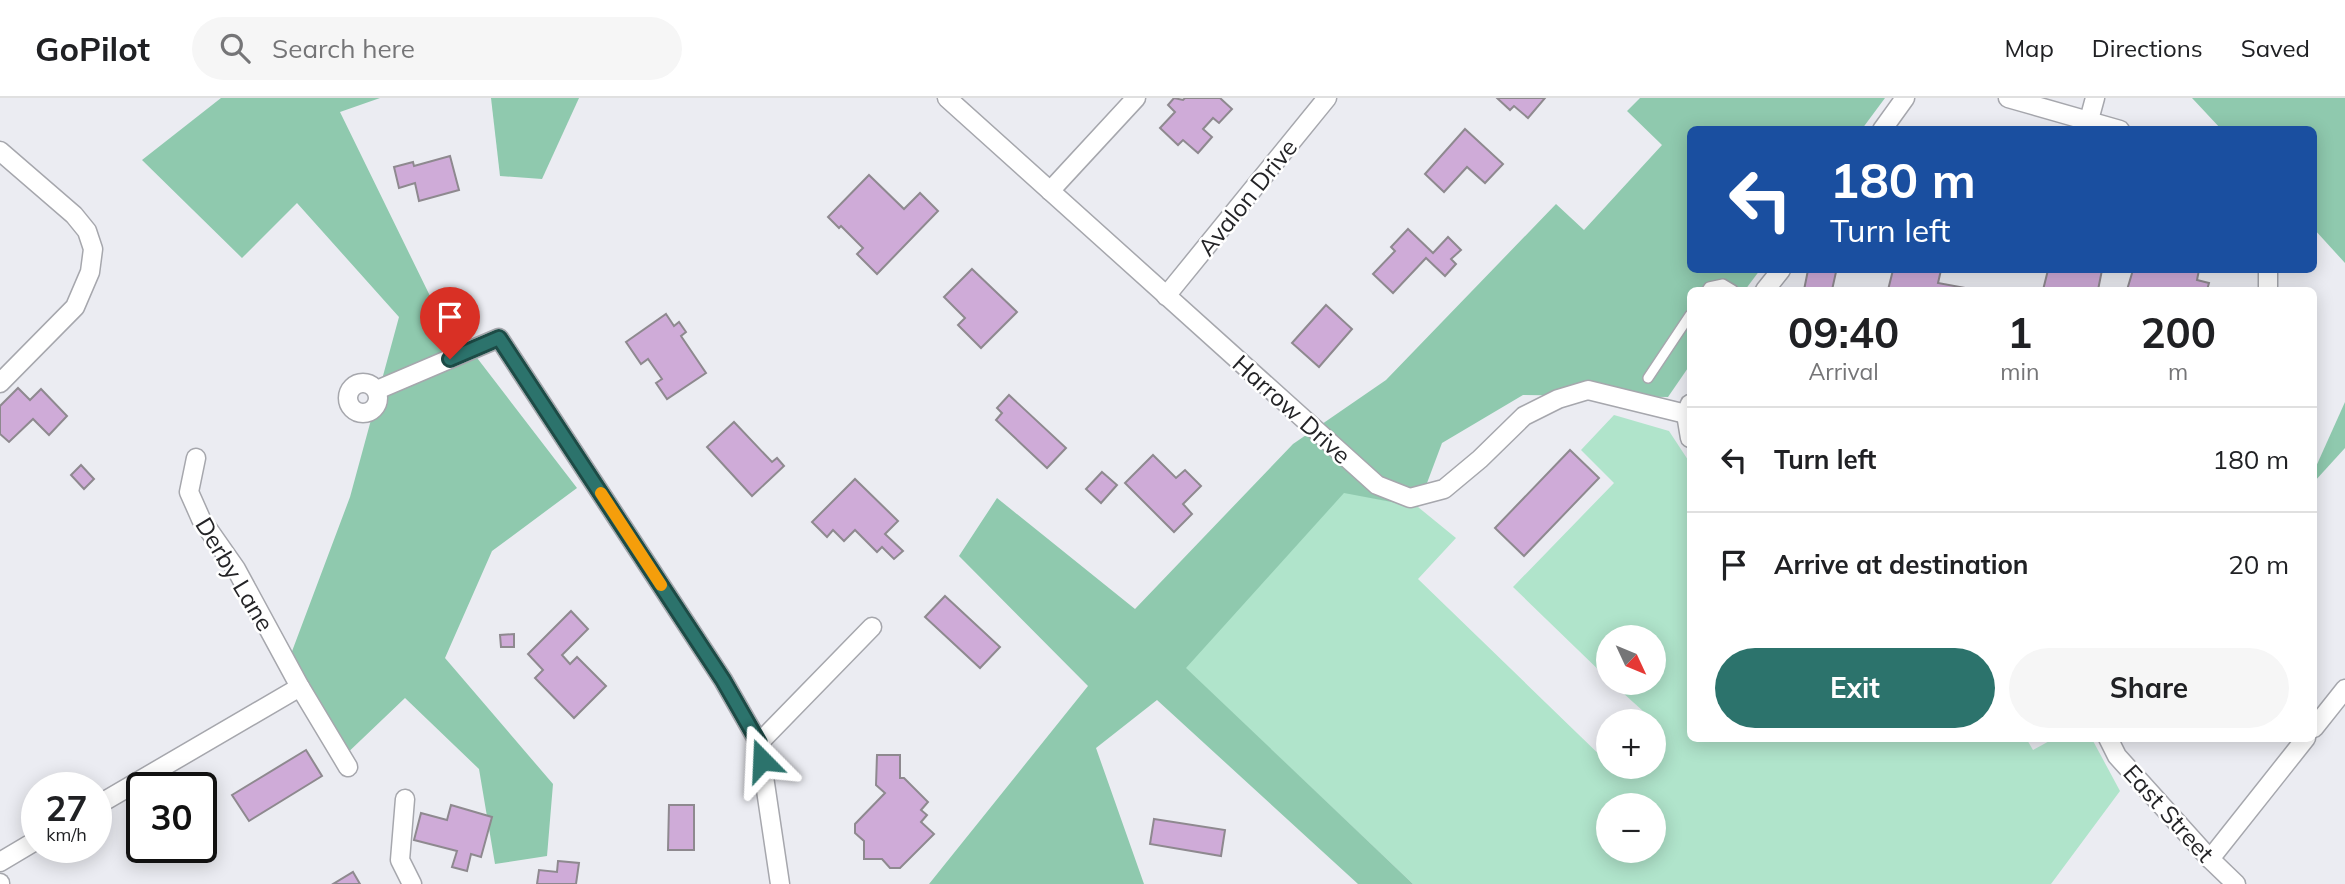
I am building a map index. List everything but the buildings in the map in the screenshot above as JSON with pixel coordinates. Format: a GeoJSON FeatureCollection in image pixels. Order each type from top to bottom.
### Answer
{"type":"FeatureCollection","features":[{"type":"Feature","properties":{"kind":"street","name":"Harrow Drive"},"geometry":{"type":"LineString","coordinates":[[947,98],[1377,485],[1410,498],[1444,489],[1524,416],[1558,399],[1588,390],[1687,409]]}},
{"type":"Feature","properties":{"kind":"street"},"geometry":{"type":"LineString","coordinates":[[1050,191],[1136,98]]}},
{"type":"Feature","properties":{"kind":"street","name":"Avalon Drive"},"geometry":{"type":"LineString","coordinates":[[1166,296],[1327,98]]}},
{"type":"Feature","properties":{"kind":"street"},"geometry":{"type":"LineString","coordinates":[[1885,126],[1905,98]]}},
{"type":"Feature","properties":{"kind":"street"},"geometry":{"type":"LineString","coordinates":[[2008,98],[2108,126]]}},
{"type":"Feature","properties":{"kind":"street"},"geometry":{"type":"LineString","coordinates":[[2089,120],[2095,98]]}},
{"type":"Feature","properties":{"kind":"street"},"geometry":{"type":"LineString","coordinates":[[0,151],[74,215],[87,231],[93,248],[90,272],[75,307],[0,383]]}},
{"type":"Feature","properties":{"kind":"street"},"geometry":{"type":"LineString","coordinates":[[1767,287],[1779,273]]}},
{"type":"Feature","properties":{"kind":"street"},"geometry":{"type":"LineString","coordinates":[[377,390],[499,338],[723,680],[759,743],[780,884]]}},
{"type":"Feature","properties":{"kind":"street","name":"Derby Lane"},"geometry":{"type":"LineString","coordinates":[[197,458],[189,492],[201,519],[236,569],[299,687],[348,767]]}},
{"type":"Feature","properties":{"kind":"street"},"geometry":{"type":"LineString","coordinates":[[759,743],[872,627]]}},
{"type":"Feature","properties":{"kind":"street"},"geometry":{"type":"LineString","coordinates":[[112,797],[299,687]]}},
{"type":"Feature","properties":{"kind":"street"},"geometry":{"type":"LineString","coordinates":[[2317,725],[2345,689]]}},
{"type":"Feature","properties":{"kind":"street","name":"East Street"},"geometry":{"type":"LineString","coordinates":[[2110,742],[2118,756],[2210,859],[2236,884]]}},
{"type":"Feature","properties":{"kind":"street"},"geometry":{"type":"LineString","coordinates":[[2210,859],[2302,742]]}},
{"type":"Feature","properties":{"kind":"street"},"geometry":{"type":"LineString","coordinates":[[405,799],[400,860],[412,884]]}},
{"type":"Feature","properties":{"kind":"street"},"geometry":{"type":"LineString","coordinates":[[0,862],[21,850]]}},
{"type":"Feature","properties":{"kind":"lane"},"geometry":{"type":"LineString","coordinates":[[1709,287],[1723,284],[1728,287]]}},
{"type":"Feature","properties":{"kind":"lane"},"geometry":{"type":"LineString","coordinates":[[1648,378],[1687,320]]}},
{"type":"Feature","properties":{"kind":"green space"},"geometry":{"type":"Polygon","coordinates":[[[221,98],[380,98],[340,112],[431,298],[577,488],[492,551],[445,658],[553,784],[547,856],[495,864],[479,769],[405,698],[340,760],[285,670],[350,497],[399,317],[297,203],[242,258],[142,160],[221,98]]]}},
{"type":"Feature","properties":{"kind":"green space"},"geometry":{"type":"Polygon","coordinates":[[[491,98],[579,98],[542,179],[500,176],[491,98]]]}},
{"type":"Feature","properties":{"kind":"green space"},"geometry":{"type":"Polygon","coordinates":[[[1640,98],[1885,98],[1864,126],[1687,126],[1687,273],[1758,273],[1747,287],[1687,287],[1687,369],[1668,397],[1523,395],[1442,443],[1418,507],[1344,493],[1186,668],[1413,884],[1358,884],[1157,700],[1096,748],[1144,884],[929,884],[1088,686],[959,556],[997,498],[1135,609],[1293,444],[1386,380],[1556,204],[1584,230],[1662,145],[1627,111],[1640,98]]]}},
{"type":"Feature","properties":{"kind":"green space"},"geometry":{"type":"Polygon","coordinates":[[[2192,98],[2345,98],[2345,263],[2317,232],[2317,126],[2218,126],[2192,98]]]}},
{"type":"Feature","properties":{"kind":"green space"},"geometry":{"type":"Polygon","coordinates":[[[2345,402],[2345,448],[2317,479],[2317,464],[2345,402]]]}},
{"type":"Feature","properties":{"kind":"green space"},"geometry":{"type":"Polygon","coordinates":[[[1614,415],[1669,431],[1687,458],[1687,742],[2028,742],[2033,750],[2048,742],[2094,742],[2120,791],[2051,884],[1413,884],[1185,668],[1344,492],[1418,507],[1456,538],[1418,579],[1596,751],[1596,779],[1666,779],[1666,709],[1641,709],[1625,695],[1666,695],[1666,625],[1596,625],[1596,667],[1513,587],[1614,483],[1581,450],[1614,415]]]}},
{"type":"Feature","properties":{"kind":"slow traffic"},"geometry":{"type":"LineString","coordinates":[[601,493],[661,585]]}},
{"type":"Feature","properties":{"kind":"route"},"geometry":{"type":"LineString","coordinates":[[450,359],[499,338],[723,680],[759,743],[762,760]]}}]}
